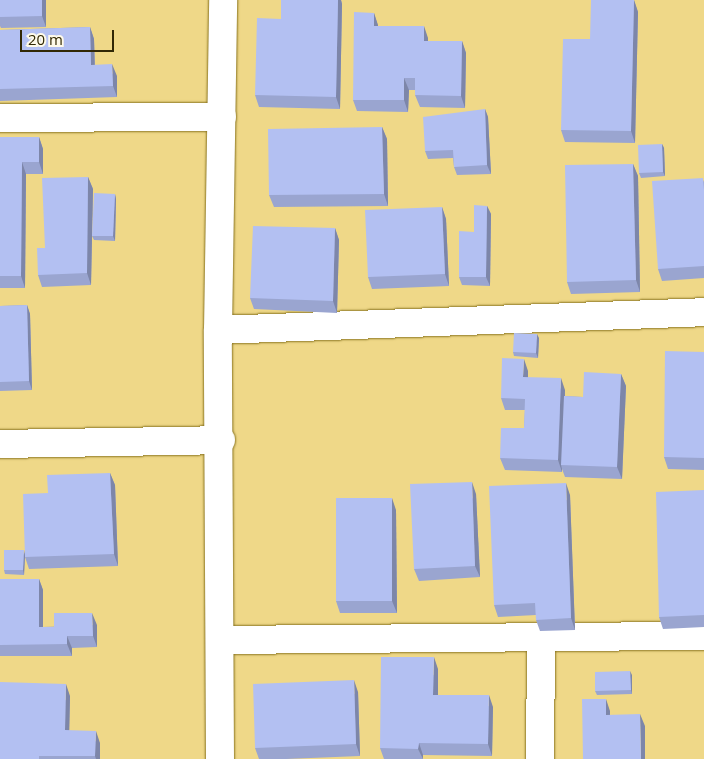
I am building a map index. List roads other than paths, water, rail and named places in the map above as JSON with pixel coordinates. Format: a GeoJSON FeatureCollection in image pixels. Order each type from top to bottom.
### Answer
{"type":"FeatureCollection","features":[{"type":"Feature","properties":{"kind":"street"},"geometry":{"type":"LineString","coordinates":[[220,759],[221,440],[218,330],[223,0]]}},
{"type":"Feature","properties":{"kind":"street"},"geometry":{"type":"LineString","coordinates":[[0,118],[222,117]]}},
{"type":"Feature","properties":{"kind":"street"},"geometry":{"type":"LineString","coordinates":[[218,330],[704,312]]}},
{"type":"Feature","properties":{"kind":"street"},"geometry":{"type":"LineString","coordinates":[[0,444],[221,440]]}},
{"type":"Feature","properties":{"kind":"street"},"geometry":{"type":"LineString","coordinates":[[220,640],[704,636]]}},
{"type":"Feature","properties":{"kind":"street"},"geometry":{"type":"LineString","coordinates":[[540,759],[541,637]]}}]}
